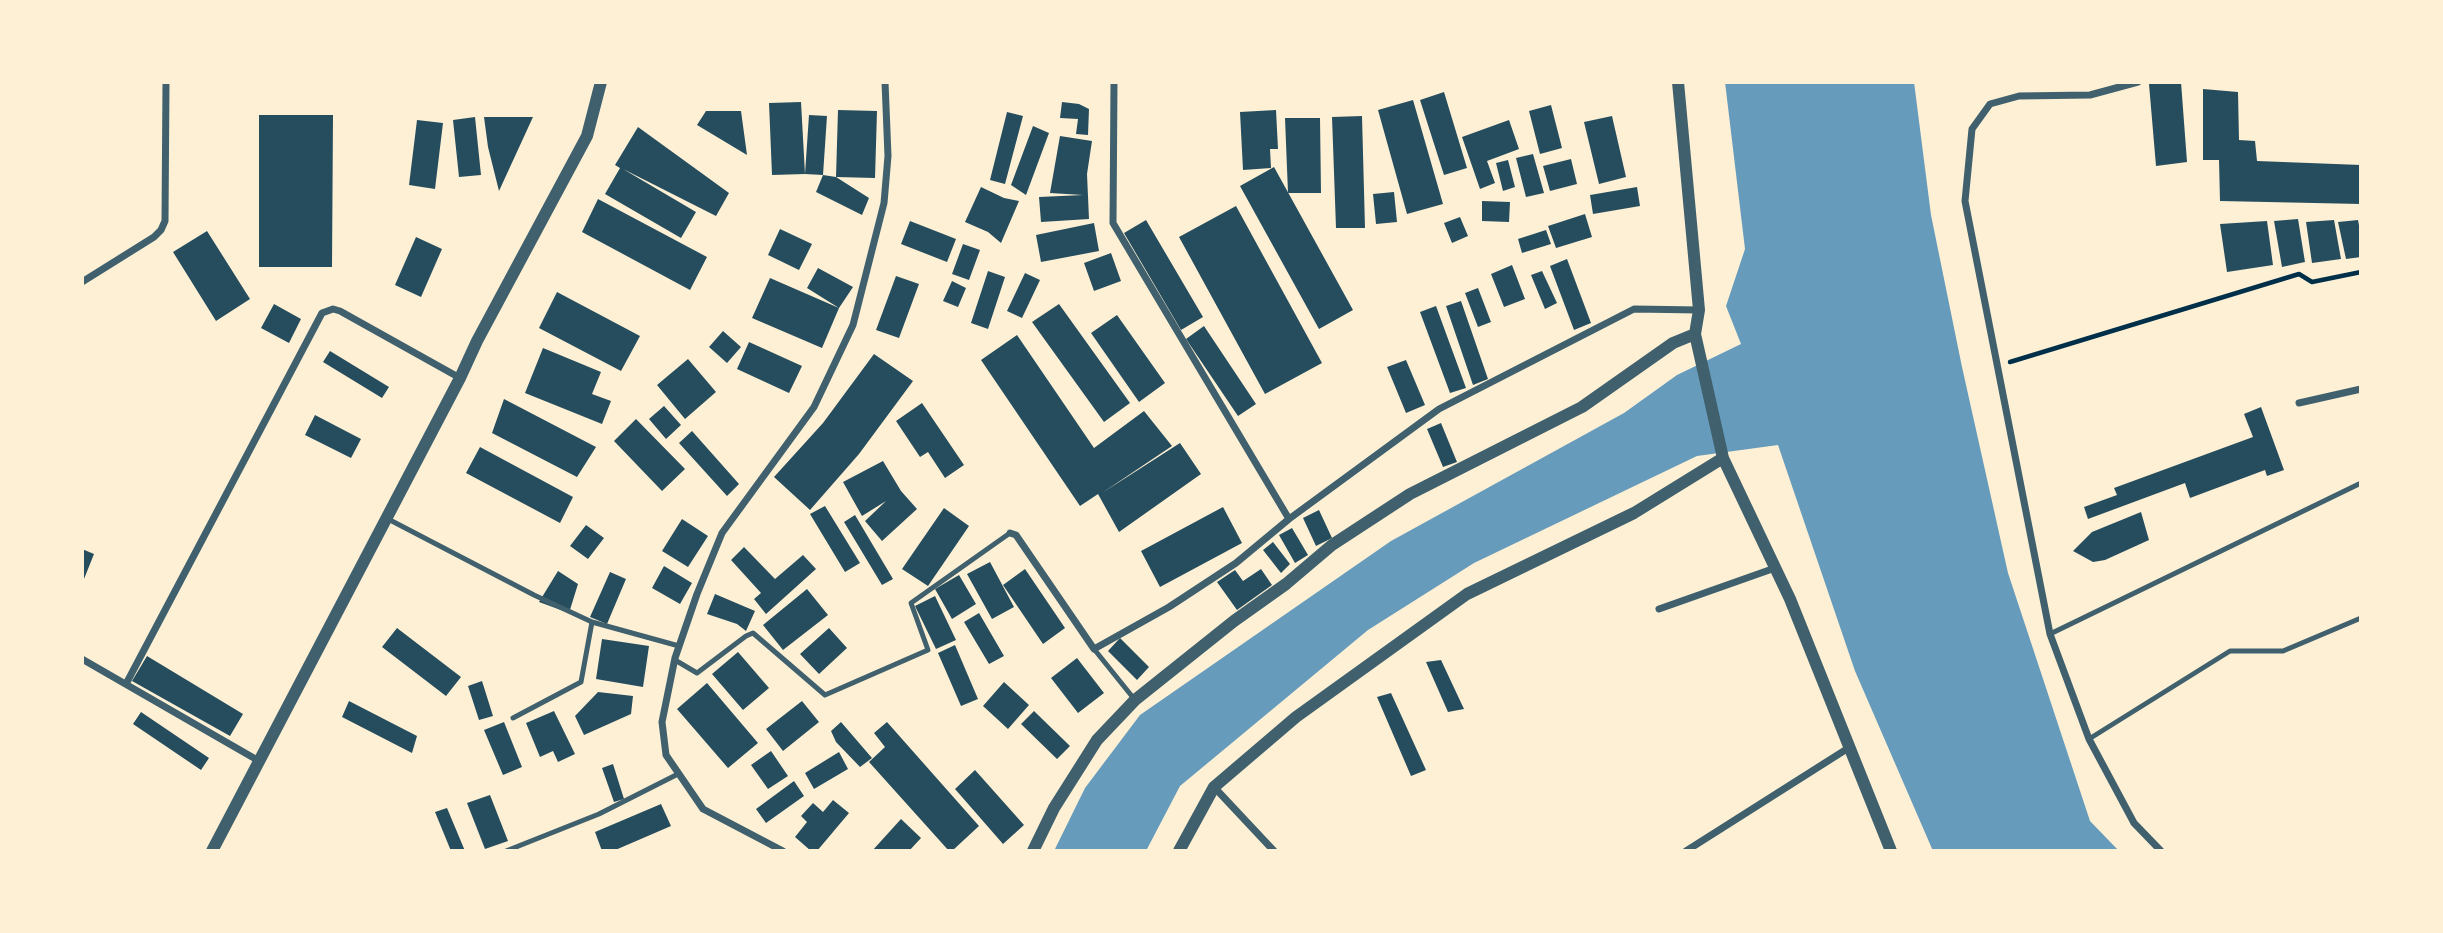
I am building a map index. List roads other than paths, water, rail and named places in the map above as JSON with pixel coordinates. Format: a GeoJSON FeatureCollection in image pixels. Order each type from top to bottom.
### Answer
{"type":"FeatureCollection","features":[{"type":"Feature","properties":{"kind":"street"},"geometry":{"type":"LineString","coordinates":[[82,282],[154,237],[165,221],[166,82]]}},
{"type":"Feature","properties":{"kind":"street"},"geometry":{"type":"LineString","coordinates":[[212,851],[460,379],[477,341],[587,136],[601,82]]}},
{"type":"Feature","properties":{"kind":"street"},"geometry":{"type":"LineString","coordinates":[[783,851],[703,809],[666,755],[662,722],[679,646],[722,533],[814,407],[853,326],[884,203],[888,156],[885,82]]}},
{"type":"Feature","properties":{"kind":"street"},"geometry":{"type":"LineString","coordinates":[[1114,82],[1113,223],[1289,519]]}},
{"type":"Feature","properties":{"kind":"street"},"geometry":{"type":"LineString","coordinates":[[1678,82],[1699,310],[1695,334],[1723,458],[1775,568],[1891,851]]}},
{"type":"Feature","properties":{"kind":"street"},"geometry":{"type":"LineString","coordinates":[[2138,82],[2090,95],[2018,96],[1990,104],[1972,129],[1965,201],[2050,634],[2089,739],[2134,823],[2161,851]]}},
{"type":"Feature","properties":{"kind":"street"},"geometry":{"type":"LineString","coordinates":[[126,684],[323,313],[334,309],[340,311],[460,379]]}},
{"type":"Feature","properties":{"kind":"street"},"geometry":{"type":"LineString","coordinates":[[1010,533],[1016,535],[1094,649],[1169,607],[1236,564],[1289,519],[1439,409],[1634,309],[1699,310]]}},
{"type":"Feature","properties":{"kind":"street"},"geometry":{"type":"LineString","coordinates":[[1033,851],[1054,808],[1097,740],[1135,700],[1343,538],[1410,494],[1582,408],[1673,343],[1695,334]]}},
{"type":"Feature","properties":{"kind":"street"},"geometry":{"type":"LineString","coordinates":[[2299,404],[2361,389]]}},
{"type":"Feature","properties":{"kind":"street"},"geometry":{"type":"LineString","coordinates":[[1179,851],[1214,787],[1296,717],[1467,594],[1634,513],[1723,458]]}},
{"type":"Feature","properties":{"kind":"street"},"geometry":{"type":"LineString","coordinates":[[1659,609],[1775,568]]}},
{"type":"Feature","properties":{"kind":"street"},"geometry":{"type":"LineString","coordinates":[[82,659],[259,761]]}},
{"type":"Feature","properties":{"kind":"street"},"geometry":{"type":"LineString","coordinates":[[1686,851],[1850,747]]}},
{"type":"Feature","properties":{"kind":"street"},"geometry":{"type":"LineString","coordinates":[[1214,787],[1274,851]]}},
{"type":"Feature","properties":{"kind":"lane"},"geometry":{"type":"LineString","coordinates":[[2050,634],[2361,483]]}},
{"type":"Feature","properties":{"kind":"lane"},"geometry":{"type":"LineString","coordinates":[[387,519],[592,622],[679,646]]}},
{"type":"Feature","properties":{"kind":"lane"},"geometry":{"type":"LineString","coordinates":[[676,660],[697,673],[746,636],[754,634],[825,695],[928,650],[911,603],[1010,533]]}},
{"type":"Feature","properties":{"kind":"lane"},"geometry":{"type":"LineString","coordinates":[[2089,739],[2230,652],[2283,650],[2361,618]]}},
{"type":"Feature","properties":{"kind":"lane"},"geometry":{"type":"LineString","coordinates":[[513,718],[581,682],[592,622]]}},
{"type":"Feature","properties":{"kind":"lane"},"geometry":{"type":"LineString","coordinates":[[1094,649],[1135,700]]}},
{"type":"Feature","properties":{"kind":"lane"},"geometry":{"type":"LineString","coordinates":[[506,851],[599,814],[678,774]]}},
{"type":"Feature","properties":{"kind":"water"},"geometry":{"type":"Polygon","coordinates":[[[1725,82],[1914,82],[1931,215],[2008,573],[2090,821],[2119,851],[1933,851],[1855,671],[1778,445],[1697,456],[1474,563],[1368,630],[1180,786],[1146,851],[1054,851],[1085,788],[1140,715],[1391,541],[1624,413],[1677,375],[1741,344],[1726,306],[1745,249],[1725,82]]]}}]}
